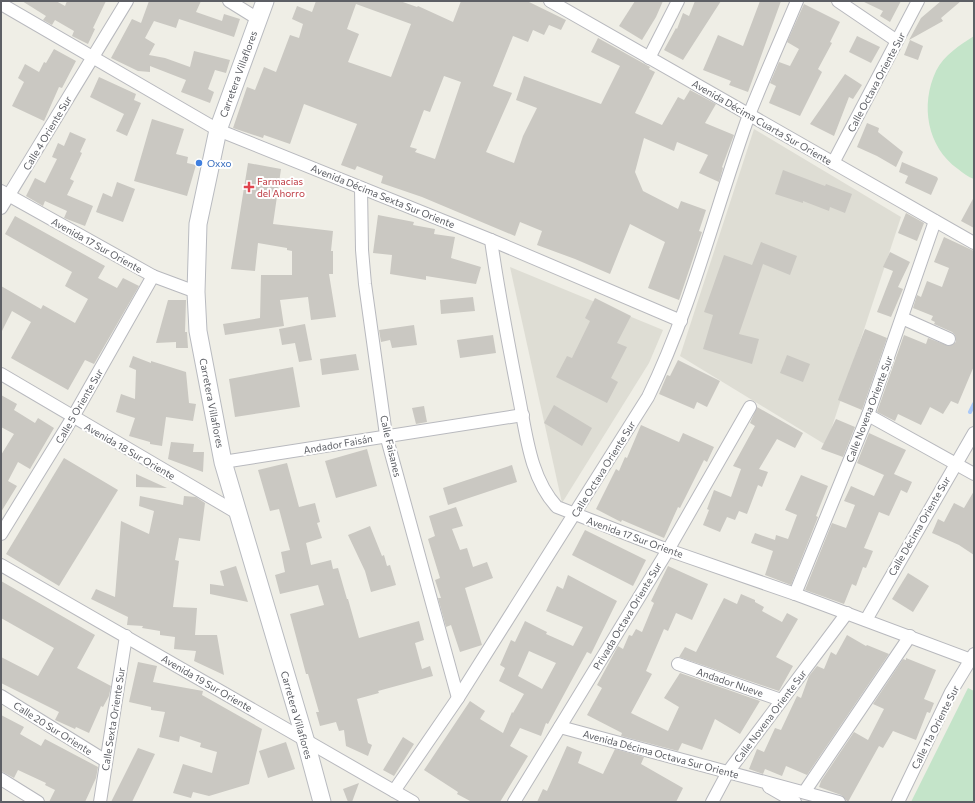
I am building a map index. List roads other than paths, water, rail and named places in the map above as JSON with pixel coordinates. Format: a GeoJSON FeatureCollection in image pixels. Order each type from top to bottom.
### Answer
{"type":"FeatureCollection","features":[{"type":"Feature","properties":{"kind":"main road","name":"Carretera Villaflores"},"geometry":{"type":"LineString","coordinates":[[265,1],[218,130],[198,224],[196,292],[198,331],[223,462],[305,739],[322,802]]}},
{"type":"Feature","properties":{"kind":"street","name":"Calle 4 Oriente Sur"},"geometry":{"type":"LineString","coordinates":[[1,208],[5,193],[127,1]]}},
{"type":"Feature","properties":{"kind":"street"},"geometry":{"type":"LineString","coordinates":[[229,1],[258,19]]}},
{"type":"Feature","properties":{"kind":"street","name":"Avenida Décima Cuarta Sur Oriente"},"geometry":{"type":"LineString","coordinates":[[550,1],[974,243]]}},
{"type":"Feature","properties":{"kind":"street"},"geometry":{"type":"LineString","coordinates":[[649,58],[678,1]]}},
{"type":"Feature","properties":{"kind":"street"},"geometry":{"type":"LineString","coordinates":[[750,115],[797,1]]}},
{"type":"Feature","properties":{"kind":"street"},"geometry":{"type":"LineString","coordinates":[[838,1],[897,40]]}},
{"type":"Feature","properties":{"kind":"street","name":"Calle Octava Oriente Sur"},"geometry":{"type":"LineString","coordinates":[[833,163],[918,1]]}},
{"type":"Feature","properties":{"kind":"street","name":"Avenida Décima Sexta Sur Oriente"},"geometry":{"type":"LineString","coordinates":[[1,4],[218,130],[491,240],[681,321]]}},
{"type":"Feature","properties":{"kind":"street","name":"Calle Octava Oriente Sur"},"geometry":{"type":"LineString","coordinates":[[394,791],[458,698],[575,515],[648,397],[664,364],[681,321],[750,115]]}},
{"type":"Feature","properties":{"kind":"street","name":"Calle Faisanes"},"geometry":{"type":"LineString","coordinates":[[361,188],[362,250],[365,284],[386,436],[458,698]]}},
{"type":"Feature","properties":{"kind":"street","name":"Avenida 17 Sur Oriente"},"geometry":{"type":"LineString","coordinates":[[5,193],[153,276],[196,292]]}},
{"type":"Feature","properties":{"kind":"street","name":"Calle Novena Oriente Sur"},"geometry":{"type":"LineString","coordinates":[[796,594],[868,415],[935,221]]}},
{"type":"Feature","properties":{"kind":"street","name":"Avenida 17 Sur Oriente"},"geometry":{"type":"LineString","coordinates":[[491,240],[500,304],[534,467],[548,497],[557,507],[668,550],[796,594],[973,658]]}},
{"type":"Feature","properties":{"kind":"street","name":"Calle 5 Oriente Sur"},"geometry":{"type":"LineString","coordinates":[[1,534],[73,417],[153,276]]}},
{"type":"Feature","properties":{"kind":"street"},"geometry":{"type":"LineString","coordinates":[[902,318],[948,339]]}},
{"type":"Feature","properties":{"kind":"street","name":"Avenida 18 Sur Oriente"},"geometry":{"type":"LineString","coordinates":[[1,374],[239,514]]}},
{"type":"Feature","properties":{"kind":"street","name":"Privada Octava Oriente Sur"},"geometry":{"type":"LineString","coordinates":[[514,802],[668,550],[750,407]]}},
{"type":"Feature","properties":{"kind":"street","name":"Andador Faisán"},"geometry":{"type":"LineString","coordinates":[[223,462],[523,415]]}},
{"type":"Feature","properties":{"kind":"street"},"geometry":{"type":"LineString","coordinates":[[868,415],[974,474]]}},
{"type":"Feature","properties":{"kind":"street","name":"Calle Décima Oriente Sur"},"geometry":{"type":"LineString","coordinates":[[866,620],[974,433]]}},
{"type":"Feature","properties":{"kind":"street","name":"Avenida 19 Sur Oriente"},"geometry":{"type":"LineString","coordinates":[[1,565],[413,802]]}},
{"type":"Feature","properties":{"kind":"street","name":"Calle Novena Oriente Sur"},"geometry":{"type":"LineString","coordinates":[[712,802],[728,772],[846,613]]}},
{"type":"Feature","properties":{"kind":"street","name":"Calle Sexta Oriente Sur"},"geometry":{"type":"LineString","coordinates":[[100,802],[126,636]]}},
{"type":"Feature","properties":{"kind":"street"},"geometry":{"type":"LineString","coordinates":[[804,791],[910,636]]}},
{"type":"Feature","properties":{"kind":"street","name":"Calle 11a Oriente Sur"},"geometry":{"type":"LineString","coordinates":[[898,802],[952,692],[973,658]]}},
{"type":"Feature","properties":{"kind":"street","name":"Andador Nueve"},"geometry":{"type":"LineString","coordinates":[[678,664],[781,700]]}},
{"type":"Feature","properties":{"kind":"street","name":"Calle 20 Sur Oriente"},"geometry":{"type":"LineString","coordinates":[[1,696],[106,761]]}},
{"type":"Feature","properties":{"kind":"street","name":"Avenida Décima Octava Sur Oriente"},"geometry":{"type":"LineString","coordinates":[[560,727],[761,782],[804,791],[839,802]]}},
{"type":"Feature","properties":{"kind":"street"},"geometry":{"type":"LineString","coordinates":[[1,779],[30,800]]}},
{"type":"Feature","properties":{"kind":"street","name":"Avenida Décima Octava Sur Oriente"},"geometry":{"type":"LineString","coordinates":[[761,782],[795,802]]}},
{"type":"Feature","properties":{"kind":"waterway"},"geometry":{"type":"LineString","coordinates":[[970,412],[974,404]]}},
{"type":"Feature","properties":{"kind":"place","name":"Oxxo"},"geometry":{"type":"Point","coordinates":[199,163]}},
{"type":"Feature","properties":{"kind":"place","name":"Farmacias del Ahorro"},"geometry":{"type":"Point","coordinates":[249,187]}}]}
